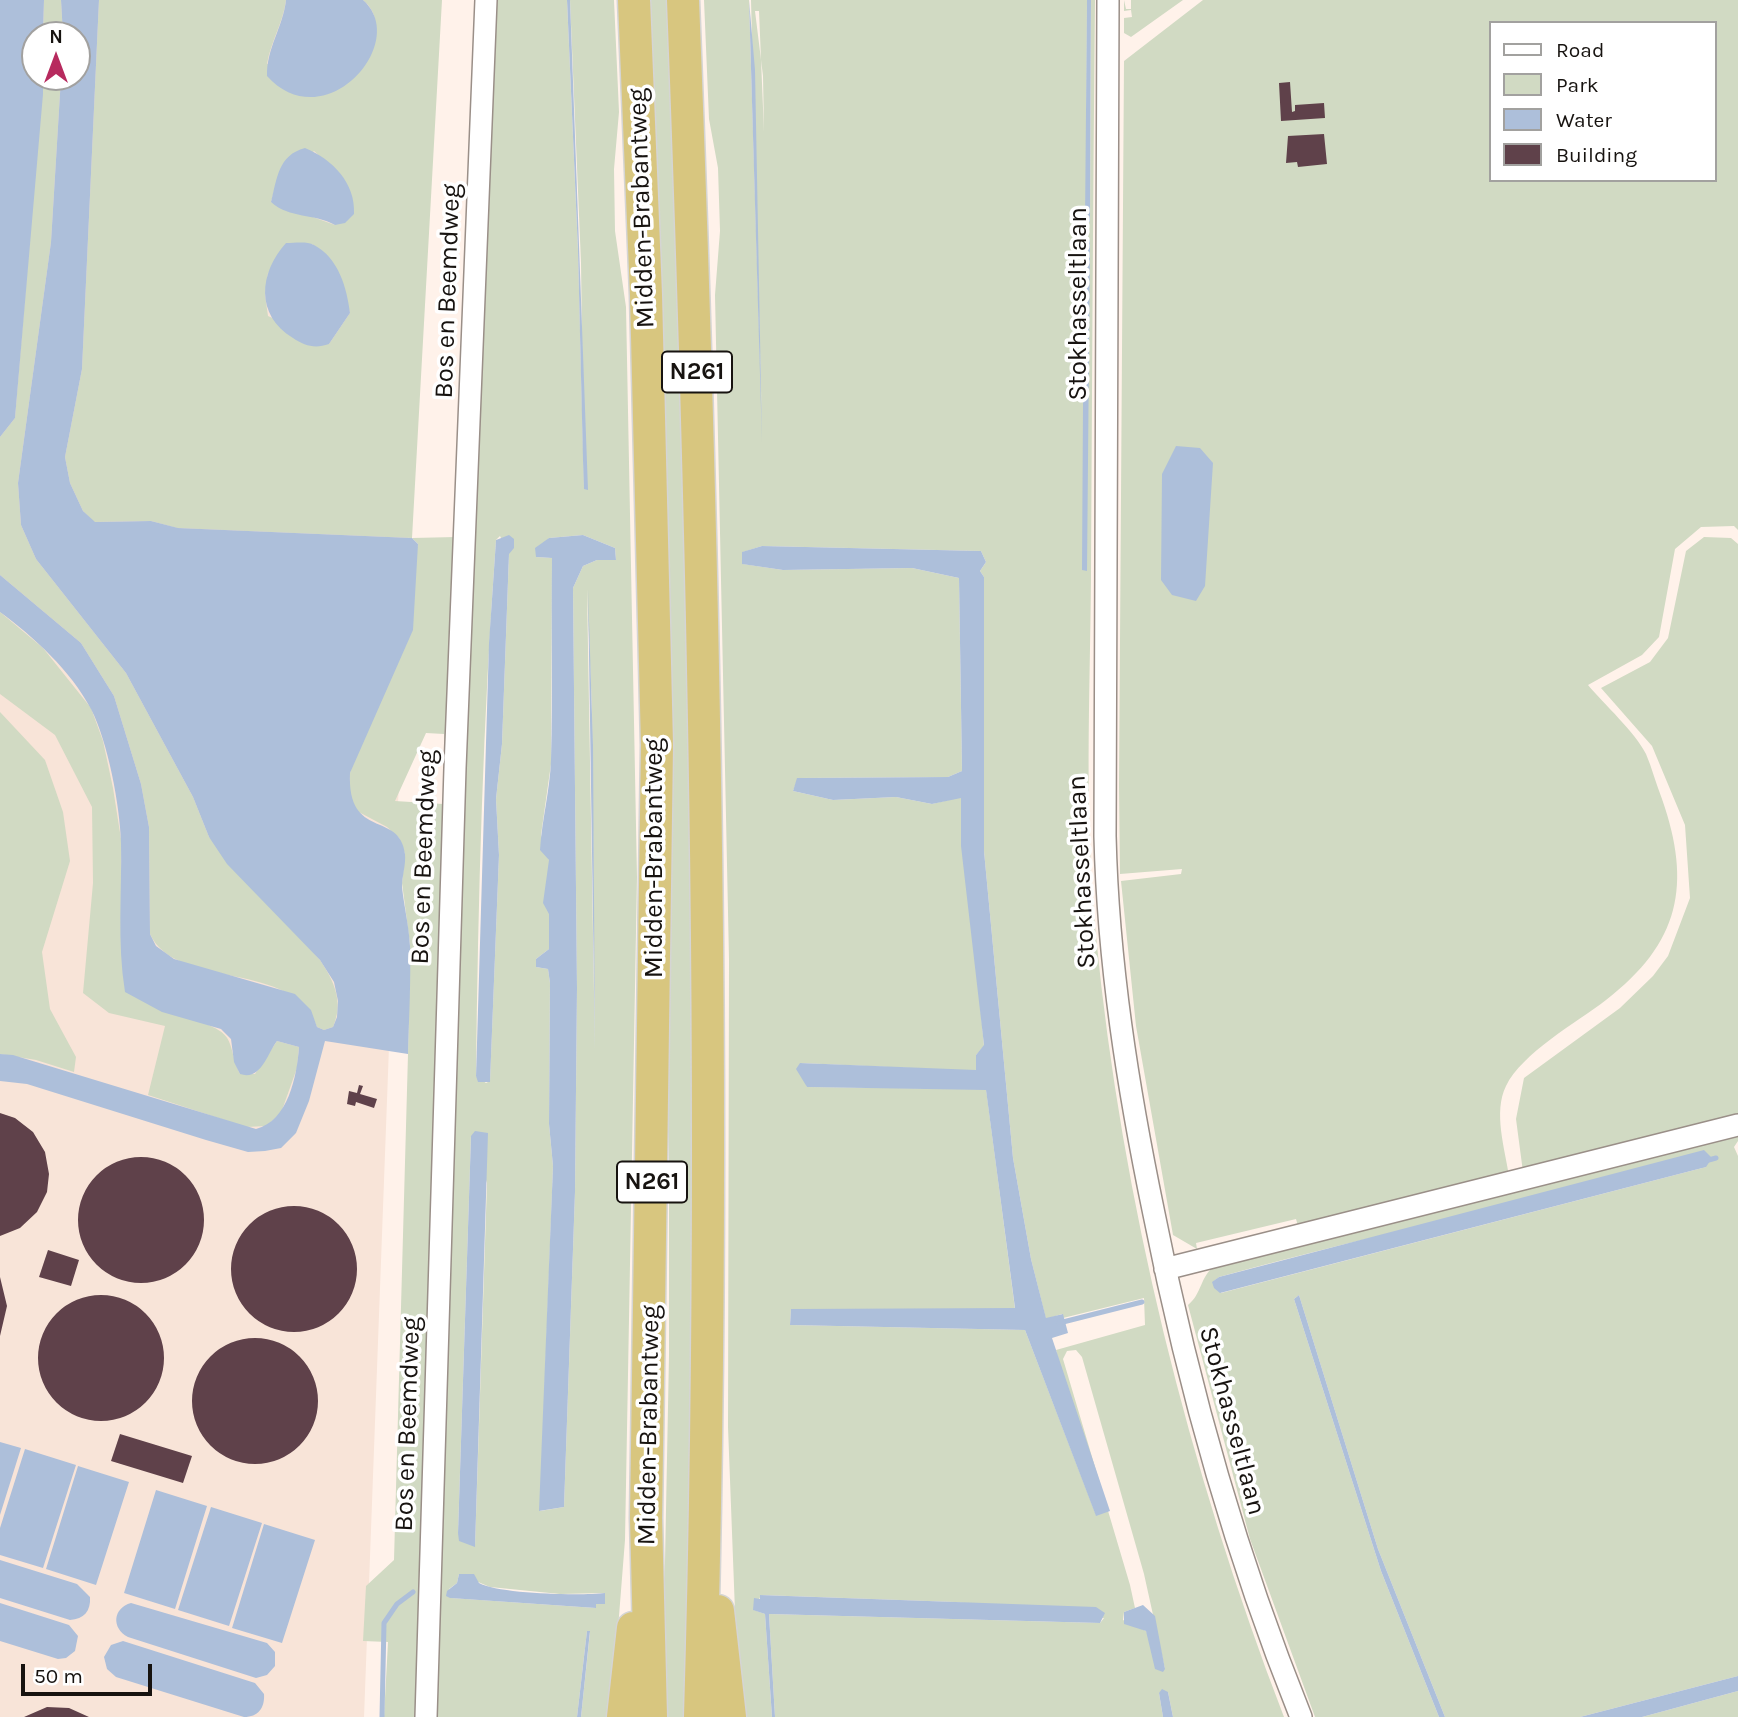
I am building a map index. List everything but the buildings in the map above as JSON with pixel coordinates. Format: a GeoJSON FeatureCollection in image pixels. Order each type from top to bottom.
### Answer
{"type":"FeatureCollection","features":[{"type":"Feature","properties":{"kind":"highway","name":"Midden-Brabantweg"},"geometry":{"type":"LineString","coordinates":[[634,0],[646,295],[657,745],[646,1518],[651,1717]]}},
{"type":"Feature","properties":{"kind":"highway","name":"Midden-Brabantweg"},"geometry":{"type":"LineString","coordinates":[[683,0],[699,462],[707,838],[706,1518],[700,1717]]}},
{"type":"Feature","properties":{"kind":"highway","name":"N261"},"geometry":{"type":"LineString","coordinates":[[623,1717],[646,1518]]}},
{"type":"Feature","properties":{"kind":"highway","name":"N261"},"geometry":{"type":"LineString","coordinates":[[706,1518],[730,1717]]}},
{"type":"Feature","properties":{"kind":"street","name":"Bos en Beemdweg"},"geometry":{"type":"LineString","coordinates":[[426,1717],[455,782],[486,0]]}},
{"type":"Feature","properties":{"kind":"street","name":"Stokhasseltlaan"},"geometry":{"type":"LineString","coordinates":[[1108,0],[1106,887],[1130,1084],[1165,1269],[1233,1534],[1252,1594],[1301,1717]]}},
{"type":"Feature","properties":{"kind":"street"},"geometry":{"type":"LineString","coordinates":[[1165,1269],[1738,1125]]}},
{"type":"Feature","properties":{"kind":"shaded area"},"geometry":{"type":"Polygon","coordinates":[[[0,0],[428,0],[364,1717],[0,1717],[0,0]]]}},
{"type":"Feature","properties":{"kind":"green space"},"geometry":{"type":"Polygon","coordinates":[[[44,0],[61,0],[62,21],[43,21],[44,0]]]}},
{"type":"Feature","properties":{"kind":"green space"},"geometry":{"type":"Polygon","coordinates":[[[99,0],[286,0],[267,64],[375,43],[374,15],[363,0],[442,0],[412,538],[177,528],[151,521],[94,522],[83,511],[70,483],[65,457],[82,369],[99,0]],[[314,151],[274,191],[271,202],[335,225],[326,162],[314,151]],[[312,244],[268,273],[265,295],[268,316],[329,344],[350,313],[333,266],[312,244]]]}},
{"type":"Feature","properties":{"kind":"green space"},"geometry":{"type":"Polygon","coordinates":[[[493,0],[567,0],[578,251],[584,489],[581,263],[570,0],[614,0],[619,112],[614,169],[615,231],[626,307],[637,877],[625,1540],[611,1717],[581,1717],[590,1632],[587,1631],[577,1717],[429,1717],[437,1576],[493,0]],[[583,535],[549,538],[536,557],[552,558],[551,764],[541,835],[549,860],[549,949],[536,959],[536,967],[548,969],[550,983],[549,1124],[553,1166],[540,1511],[564,1507],[575,1192],[577,988],[573,588],[583,566],[597,560],[616,560],[615,548],[583,535]],[[500,536],[496,540],[484,741],[477,1009],[476,1076],[486,1083],[490,1081],[499,855],[496,799],[502,744],[509,554],[500,536]],[[587,589],[595,1050],[592,710],[587,589]],[[471,1136],[458,1533],[475,1546],[487,1183],[471,1136]],[[459,1574],[457,1583],[449,1589],[451,1598],[596,1608],[596,1604],[605,1604],[605,1593],[560,1594],[490,1587],[459,1574]]]}},
{"type":"Feature","properties":{"kind":"green space"},"geometry":{"type":"Polygon","coordinates":[[[645,0],[672,0],[696,855],[689,1717],[662,1717],[669,1355],[669,900],[645,0]]]}},
{"type":"Feature","properties":{"kind":"green space"},"geometry":{"type":"Polygon","coordinates":[[[704,0],[749,0],[762,429],[751,0],[1087,0],[1086,222],[1090,221],[1091,0],[1095,0],[1089,757],[1090,847],[1096,936],[1123,1136],[1164,1333],[1218,1527],[1249,1623],[1284,1717],[1173,1717],[1168,1692],[1159,1693],[1163,1717],[775,1717],[769,1614],[1100,1623],[1104,1618],[955,1602],[761,1595],[754,1610],[765,1614],[772,1717],[739,1717],[728,1427],[729,959],[715,295],[720,231],[718,168],[709,119],[704,0]],[[755,11],[761,60],[759,11],[755,11]],[[761,60],[764,132],[763,76],[761,60]],[[762,546],[743,552],[743,564],[783,570],[912,568],[959,578],[962,771],[948,777],[798,778],[793,791],[833,800],[896,797],[932,804],[961,797],[984,1046],[976,1055],[976,1071],[801,1063],[807,1087],[986,1089],[1015,1309],[791,1309],[790,1325],[1025,1330],[1096,1515],[1056,1350],[1145,1325],[1144,1298],[1063,1318],[1062,1314],[1046,1319],[1031,1259],[1013,1158],[984,851],[984,577],[980,571],[986,562],[981,551],[762,546]],[[1076,1350],[1067,1351],[1063,1359],[1130,1585],[1135,1608],[1124,1612],[1123,1620],[1146,1631],[1165,1669],[1144,1574],[1082,1357],[1076,1350]]]}},
{"type":"Feature","properties":{"kind":"green space"},"geometry":{"type":"Polygon","coordinates":[[[1124,0],[1126,9],[1131,9],[1131,0],[1183,0],[1131,37],[1124,33],[1124,18],[1132,17],[1131,10],[1124,11],[1124,0]]]}},
{"type":"Feature","properties":{"kind":"green space"},"geometry":{"type":"Polygon","coordinates":[[[1203,0],[1738,0],[1738,530],[1734,526],[1701,527],[1675,549],[1659,637],[1642,655],[1588,685],[1635,737],[1648,759],[1671,830],[1676,859],[1677,885],[1673,910],[1664,934],[1650,957],[1631,979],[1537,1050],[1514,1074],[1502,1096],[1500,1119],[1509,1176],[1523,1172],[1516,1119],[1524,1078],[1620,1008],[1653,976],[1668,956],[1690,898],[1685,825],[1652,746],[1601,688],[1650,662],[1668,638],[1686,551],[1704,537],[1731,538],[1738,544],[1738,1121],[1300,1233],[1296,1219],[1196,1243],[1197,1249],[1173,1235],[1136,1026],[1121,881],[1181,874],[1182,869],[1120,874],[1124,61],[1203,0]]]}},
{"type":"Feature","properties":{"kind":"green space"},"geometry":{"type":"Polygon","coordinates":[[[42,91],[60,91],[51,242],[18,483],[21,525],[36,559],[126,673],[193,797],[209,837],[325,968],[336,992],[338,1009],[333,1027],[324,1030],[317,1027],[305,1006],[285,992],[184,963],[164,952],[150,934],[149,827],[141,784],[114,696],[81,643],[0,575],[0,437],[15,418],[42,91]]]}},
{"type":"Feature","properties":{"kind":"green space"},"geometry":{"type":"Polygon","coordinates":[[[456,537],[450,762],[444,762],[444,734],[426,733],[395,801],[443,804],[444,767],[449,767],[418,1717],[384,1717],[388,1642],[363,1641],[366,1586],[394,1560],[410,944],[402,883],[405,854],[399,838],[387,827],[355,810],[349,794],[350,773],[418,544],[412,538],[456,537]]]}},
{"type":"Feature","properties":{"kind":"green space"},"geometry":{"type":"Polygon","coordinates":[[[0,612],[43,648],[91,708],[103,741],[113,788],[121,839],[121,897],[198,1021],[225,1035],[240,1074],[255,1074],[277,1041],[299,1047],[297,1068],[281,1113],[266,1126],[246,1127],[148,1095],[165,1026],[109,1013],[83,993],[93,883],[92,807],[55,735],[0,694],[0,612]]]}},
{"type":"Feature","properties":{"kind":"green space"},"geometry":{"type":"Polygon","coordinates":[[[0,712],[45,760],[63,812],[70,861],[42,952],[50,1009],[76,1057],[74,1072],[36,1060],[0,1054],[0,712]]]}},
{"type":"Feature","properties":{"kind":"green space"},"geometry":{"type":"Polygon","coordinates":[[[1738,1129],[1738,1141],[1734,1147],[1738,1156],[1738,1676],[1580,1717],[1445,1717],[1378,1549],[1299,1295],[1294,1299],[1381,1571],[1439,1717],[1315,1717],[1250,1539],[1188,1305],[1196,1296],[1206,1275],[1215,1266],[1738,1129]],[[1706,1167],[1340,1245],[1219,1277],[1214,1281],[1221,1293],[1706,1167]]]}},
{"type":"Feature","properties":{"kind":"green space"},"geometry":{"type":"Polygon","coordinates":[[[1738,1691],[1738,1717],[1642,1717],[1738,1691]]]}},
{"type":"Feature","properties":{"kind":"water"},"geometry":{"type":"Polygon","coordinates":[[[0,0],[44,0],[43,21],[21,21],[21,91],[43,91],[43,94],[15,418],[0,437],[0,0]]]}},
{"type":"Feature","properties":{"kind":"water"},"geometry":{"type":"Polygon","coordinates":[[[61,0],[99,0],[82,369],[65,457],[70,483],[83,511],[95,522],[151,521],[178,528],[412,538],[418,544],[413,630],[350,773],[351,794],[357,808],[365,817],[394,832],[401,841],[405,854],[402,887],[409,931],[408,1054],[325,1041],[309,1101],[296,1133],[281,1148],[265,1151],[248,1152],[27,1084],[0,1081],[0,1054],[13,1055],[256,1129],[276,1117],[289,1096],[299,1047],[277,1041],[258,1070],[253,1074],[240,1074],[234,1062],[231,1039],[221,1029],[162,1012],[125,992],[120,936],[120,828],[116,793],[103,739],[91,709],[73,681],[26,632],[0,612],[0,575],[81,643],[114,696],[141,784],[149,827],[150,934],[156,946],[174,959],[295,994],[311,1010],[317,1027],[324,1030],[333,1027],[338,1001],[334,982],[320,960],[227,864],[209,837],[193,797],[126,673],[36,559],[21,525],[18,483],[51,242],[60,91],[91,91],[91,21],[62,21],[61,0]]]}},
{"type":"Feature","properties":{"kind":"water"},"geometry":{"type":"Polygon","coordinates":[[[286,0],[363,0],[375,18],[376,39],[369,59],[355,78],[336,91],[313,97],[290,93],[267,76],[269,57],[286,0]]]}},
{"type":"Feature","properties":{"kind":"water"},"geometry":{"type":"Polygon","coordinates":[[[567,0],[570,0],[588,490],[584,489],[578,251],[567,0]]]}},
{"type":"Feature","properties":{"kind":"water"},"geometry":{"type":"Polygon","coordinates":[[[749,0],[755,70],[762,443],[749,0]]]}},
{"type":"Feature","properties":{"kind":"water"},"geometry":{"type":"Polygon","coordinates":[[[1087,0],[1091,0],[1090,222],[1085,222],[1087,0]]]}},
{"type":"Feature","properties":{"kind":"water"},"geometry":{"type":"Polygon","coordinates":[[[305,148],[333,166],[346,182],[354,203],[354,214],[345,223],[335,225],[294,214],[271,202],[284,162],[296,151],[305,148]]]}},
{"type":"Feature","properties":{"kind":"water"},"geometry":{"type":"Polygon","coordinates":[[[1088,238],[1087,571],[1082,570],[1084,240],[1088,238]]]}},
{"type":"Feature","properties":{"kind":"water"},"geometry":{"type":"Polygon","coordinates":[[[286,243],[314,245],[330,258],[340,275],[350,313],[329,344],[324,346],[306,345],[297,341],[281,329],[267,306],[266,280],[270,267],[286,243]]]}},
{"type":"Feature","properties":{"kind":"water"},"geometry":{"type":"Polygon","coordinates":[[[1176,446],[1200,448],[1213,463],[1205,586],[1196,601],[1172,595],[1161,580],[1162,474],[1176,446]]]}},
{"type":"Feature","properties":{"kind":"water"},"geometry":{"type":"Polygon","coordinates":[[[509,535],[514,539],[514,548],[509,554],[502,744],[496,799],[499,855],[490,1082],[478,1082],[476,1076],[489,643],[496,540],[509,535]]]}},
{"type":"Feature","properties":{"kind":"water"},"geometry":{"type":"Polygon","coordinates":[[[583,535],[615,548],[616,560],[597,560],[583,566],[573,588],[577,988],[575,1192],[564,1507],[539,1511],[553,1166],[549,1124],[550,983],[548,969],[536,967],[536,959],[549,949],[549,914],[543,903],[549,860],[540,850],[551,760],[552,558],[536,557],[535,548],[549,538],[583,535]]]}},
{"type":"Feature","properties":{"kind":"water"},"geometry":{"type":"Polygon","coordinates":[[[762,546],[981,551],[986,562],[980,571],[984,577],[984,851],[1013,1158],[1031,1259],[1046,1318],[1063,1314],[1068,1333],[1052,1338],[1110,1511],[1096,1516],[1025,1330],[790,1325],[791,1309],[1015,1308],[986,1090],[807,1087],[796,1069],[800,1063],[976,1070],[976,1055],[984,1045],[961,846],[961,798],[932,804],[896,797],[833,800],[793,791],[797,778],[948,777],[962,771],[959,578],[912,568],[783,570],[742,564],[742,552],[762,546]]]}},
{"type":"Feature","properties":{"kind":"water"},"geometry":{"type":"Polygon","coordinates":[[[588,589],[593,746],[595,1050],[588,589]]]}},
{"type":"Feature","properties":{"kind":"water"},"geometry":{"type":"Polygon","coordinates":[[[475,1131],[488,1133],[475,1547],[459,1541],[458,1533],[471,1136],[475,1131]]]}},
{"type":"Feature","properties":{"kind":"water"},"geometry":{"type":"Polygon","coordinates":[[[1704,1150],[1712,1158],[1706,1167],[1220,1293],[1212,1282],[1219,1277],[1704,1150]]]}},
{"type":"Feature","properties":{"kind":"water"},"geometry":{"type":"Polygon","coordinates":[[[1299,1295],[1378,1549],[1445,1717],[1439,1717],[1381,1571],[1294,1299],[1299,1295]]]}},
{"type":"Feature","properties":{"kind":"water"},"geometry":{"type":"Polygon","coordinates":[[[0,1442],[21,1448],[0,1515],[0,1442]]]}},
{"type":"Feature","properties":{"kind":"water"},"geometry":{"type":"Polygon","coordinates":[[[25,1449],[76,1465],[43,1568],[0,1555],[0,1528],[25,1449]]]}},
{"type":"Feature","properties":{"kind":"water"},"geometry":{"type":"Polygon","coordinates":[[[78,1466],[129,1482],[96,1585],[46,1569],[78,1466]]]}},
{"type":"Feature","properties":{"kind":"water"},"geometry":{"type":"Polygon","coordinates":[[[156,1490],[207,1506],[175,1609],[124,1593],[156,1490]]]}},
{"type":"Feature","properties":{"kind":"water"},"geometry":{"type":"Polygon","coordinates":[[[211,1507],[262,1523],[229,1626],[178,1610],[211,1507]]]}},
{"type":"Feature","properties":{"kind":"water"},"geometry":{"type":"Polygon","coordinates":[[[264,1524],[315,1540],[282,1643],[232,1628],[264,1524]]]}},
{"type":"Feature","properties":{"kind":"water"},"geometry":{"type":"Polygon","coordinates":[[[0,1560],[77,1584],[90,1597],[88,1610],[83,1616],[70,1620],[0,1598],[0,1560]]]}},
{"type":"Feature","properties":{"kind":"water"},"geometry":{"type":"Polygon","coordinates":[[[459,1574],[474,1574],[479,1583],[504,1590],[559,1594],[605,1593],[605,1604],[596,1604],[596,1608],[450,1598],[446,1596],[447,1591],[457,1583],[459,1574]]]}},
{"type":"Feature","properties":{"kind":"water"},"geometry":{"type":"Polygon","coordinates":[[[760,1595],[1096,1607],[1105,1613],[1100,1623],[769,1614],[775,1717],[772,1717],[765,1614],[753,1610],[754,1598],[760,1599],[760,1595]]]}},
{"type":"Feature","properties":{"kind":"water"},"geometry":{"type":"Polygon","coordinates":[[[0,1603],[69,1625],[78,1636],[75,1651],[66,1658],[58,1659],[0,1641],[0,1603]]]}},
{"type":"Feature","properties":{"kind":"water"},"geometry":{"type":"Polygon","coordinates":[[[131,1603],[267,1643],[275,1652],[275,1666],[267,1675],[256,1678],[128,1637],[119,1629],[116,1618],[121,1609],[131,1603]]]}},
{"type":"Feature","properties":{"kind":"water"},"geometry":{"type":"Polygon","coordinates":[[[1143,1605],[1155,1616],[1165,1669],[1163,1672],[1155,1669],[1146,1631],[1124,1624],[1124,1612],[1143,1605]]]}},
{"type":"Feature","properties":{"kind":"water"},"geometry":{"type":"Polygon","coordinates":[[[587,1631],[590,1631],[581,1717],[577,1717],[587,1631]]]}},
{"type":"Feature","properties":{"kind":"water"},"geometry":{"type":"Polygon","coordinates":[[[123,1641],[255,1683],[264,1694],[262,1707],[257,1713],[244,1717],[116,1677],[107,1669],[104,1657],[111,1645],[123,1641]]]}},
{"type":"Feature","properties":{"kind":"water"},"geometry":{"type":"Polygon","coordinates":[[[1738,1676],[1738,1691],[1642,1717],[1580,1717],[1738,1676]]]}},
{"type":"Feature","properties":{"kind":"water"},"geometry":{"type":"Polygon","coordinates":[[[1162,1689],[1168,1692],[1173,1717],[1163,1717],[1159,1693],[1162,1689]]]}},
{"type":"Feature","properties":{"kind":"waterway"},"geometry":{"type":"LineString","coordinates":[[1705,1161],[1716,1158]]}},
{"type":"Feature","properties":{"kind":"waterway"},"geometry":{"type":"LineString","coordinates":[[1059,1323],[1142,1302]]}},
{"type":"Feature","properties":{"kind":"waterway"},"geometry":{"type":"LineString","coordinates":[[382,1717],[384,1623],[397,1604],[413,1592]]}}]}
